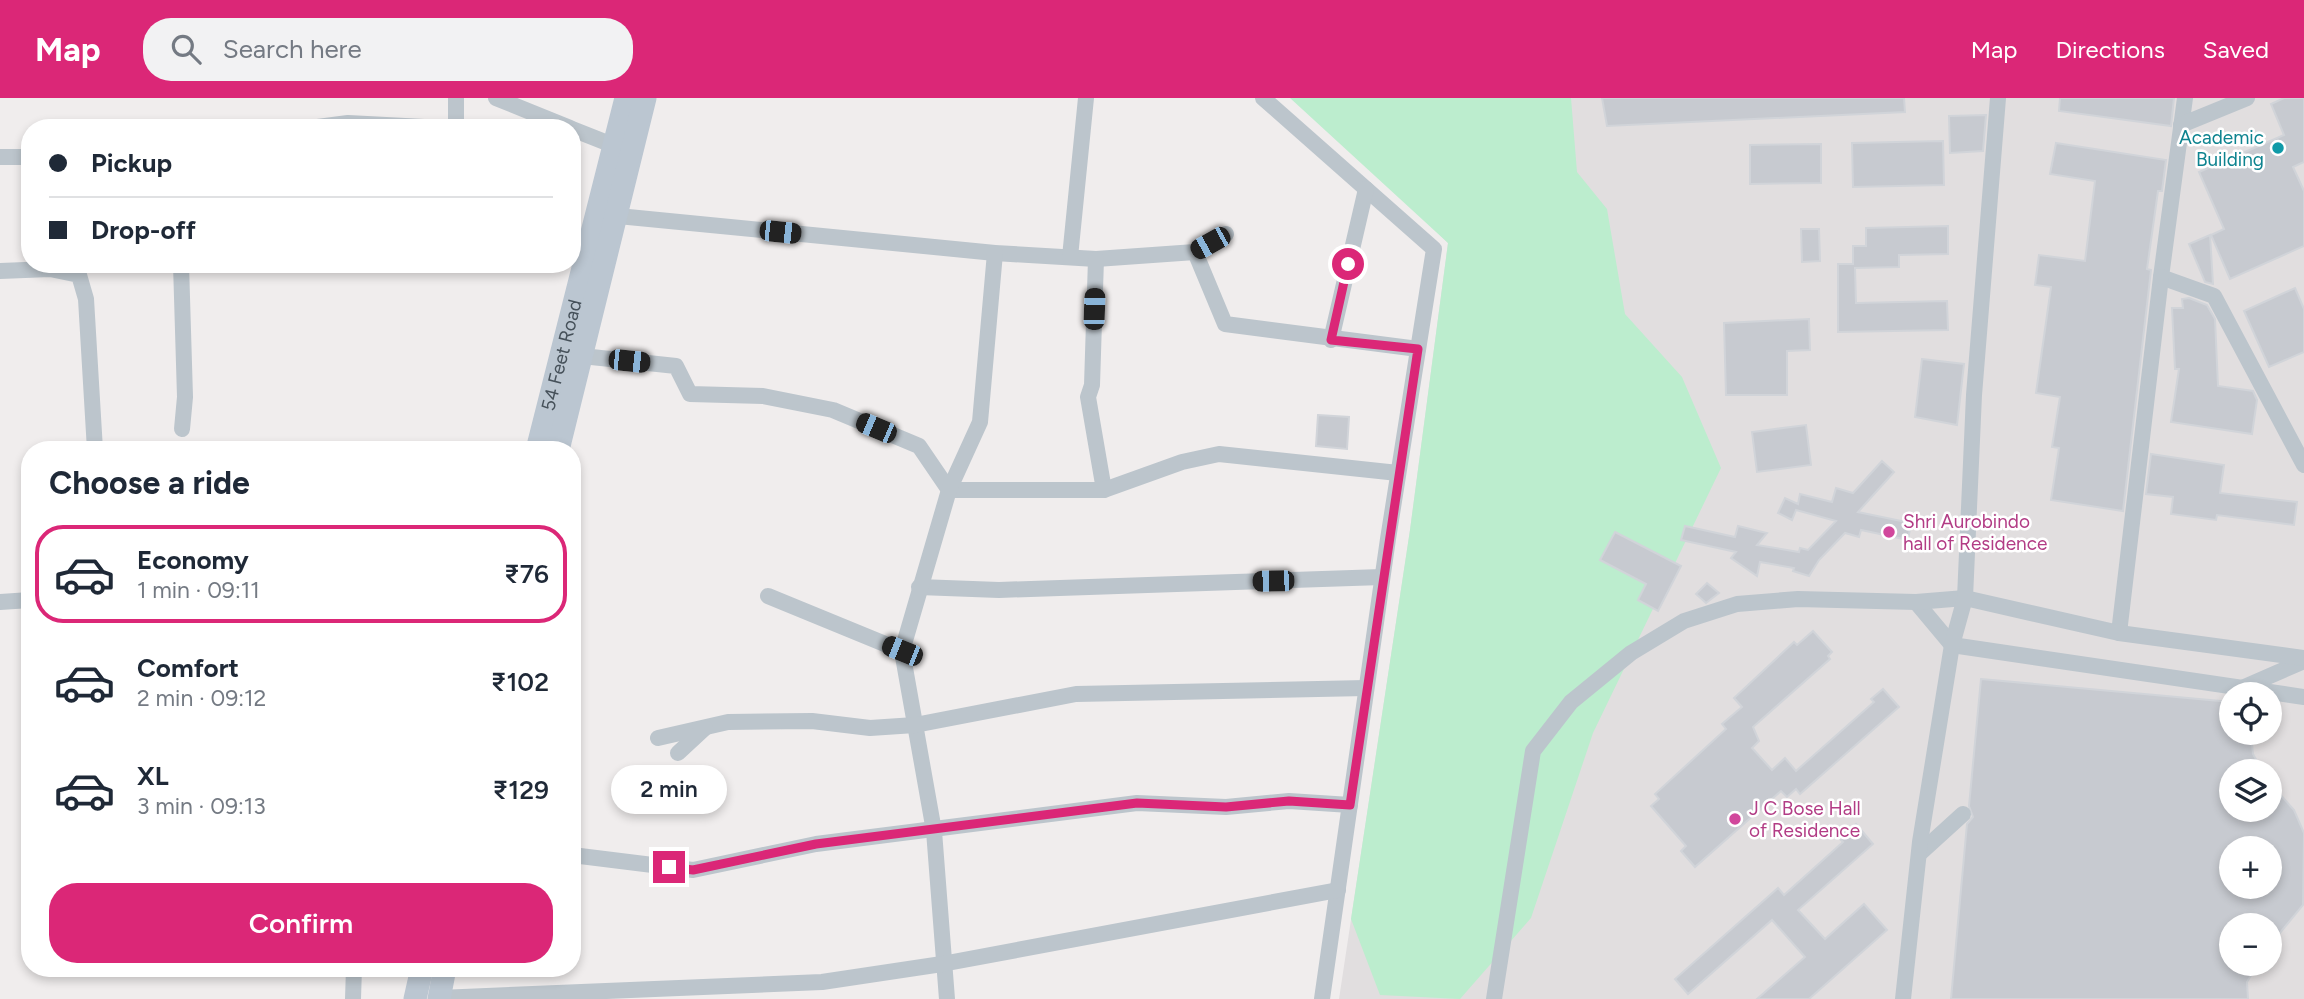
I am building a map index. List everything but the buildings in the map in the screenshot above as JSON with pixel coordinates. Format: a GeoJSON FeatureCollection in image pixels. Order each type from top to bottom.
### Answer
{"type":"FeatureCollection","features":[{"type":"Feature","properties":{"kind":"street"},"geometry":{"type":"LineString","coordinates":[[456,98],[456,119]]}},
{"type":"Feature","properties":{"kind":"street"},"geometry":{"type":"LineString","coordinates":[[496,98],[548,119]]}},
{"type":"Feature","properties":{"kind":"street","name":"54 Feet Road"},"geometry":{"type":"LineString","coordinates":[[539,441],[626,98]]}},
{"type":"Feature","properties":{"kind":"street","name":"54 Feet Road"},"geometry":{"type":"LineString","coordinates":[[560,441],[645,98]]}},
{"type":"Feature","properties":{"kind":"street"},"geometry":{"type":"LineString","coordinates":[[1070,257],[1086,98]]}},
{"type":"Feature","properties":{"kind":"street"},"geometry":{"type":"LineString","coordinates":[[1263,98],[1434,248],[1382,578],[1322,999]]}},
{"type":"Feature","properties":{"kind":"street"},"geometry":{"type":"LineString","coordinates":[[1903,999],[1919,854],[1952,645],[1965,598],[1974,395],[1998,98]]}},
{"type":"Feature","properties":{"kind":"street"},"geometry":{"type":"LineString","coordinates":[[2119,633],[2185,98]]}},
{"type":"Feature","properties":{"kind":"street"},"geometry":{"type":"LineString","coordinates":[[2181,125],[2246,98]]}},
{"type":"Feature","properties":{"kind":"street"},"geometry":{"type":"LineString","coordinates":[[581,132],[615,146]]}},
{"type":"Feature","properties":{"kind":"street"},"geometry":{"type":"LineString","coordinates":[[0,157],[21,157]]}},
{"type":"Feature","properties":{"kind":"street"},"geometry":{"type":"LineString","coordinates":[[1331,340],[1366,189]]}},
{"type":"Feature","properties":{"kind":"street"},"geometry":{"type":"LineString","coordinates":[[618,216],[995,253],[1096,258],[1195,251],[1226,234]]}},
{"type":"Feature","properties":{"kind":"street"},"geometry":{"type":"LineString","coordinates":[[1195,251],[1225,324],[1331,340],[1418,349]]}},
{"type":"Feature","properties":{"kind":"street"},"geometry":{"type":"LineString","coordinates":[[947,999],[942,964],[934,831],[902,651],[948,490],[980,422],[995,253]]}},
{"type":"Feature","properties":{"kind":"street"},"geometry":{"type":"LineString","coordinates":[[1096,258],[1093,385],[1088,397],[1104,491]]}},
{"type":"Feature","properties":{"kind":"street"},"geometry":{"type":"LineString","coordinates":[[0,271],[21,270]]}},
{"type":"Feature","properties":{"kind":"street"},"geometry":{"type":"LineString","coordinates":[[69,273],[79,275],[86,299],[94,441]]}},
{"type":"Feature","properties":{"kind":"street"},"geometry":{"type":"LineString","coordinates":[[181,273],[185,397],[182,429]]}},
{"type":"Feature","properties":{"kind":"street"},"geometry":{"type":"LineString","coordinates":[[2161,277],[2214,296],[2304,465]]}},
{"type":"Feature","properties":{"kind":"street"},"geometry":{"type":"LineString","coordinates":[[582,356],[676,366],[690,394],[763,396],[833,410],[919,446],[948,490]]}},
{"type":"Feature","properties":{"kind":"street"},"geometry":{"type":"LineString","coordinates":[[948,490],[1104,491],[1182,462],[1219,454],[1398,473]]}},
{"type":"Feature","properties":{"kind":"street"},"geometry":{"type":"LineString","coordinates":[[919,587],[999,590],[1382,578]]}},
{"type":"Feature","properties":{"kind":"street"},"geometry":{"type":"LineString","coordinates":[[768,596],[902,651]]}},
{"type":"Feature","properties":{"kind":"street"},"geometry":{"type":"LineString","coordinates":[[1494,999],[1533,751],[1571,702],[1631,653],[1684,621],[1737,604],[1798,599],[1916,602],[1965,598],[2119,633],[2304,659]]}},
{"type":"Feature","properties":{"kind":"street"},"geometry":{"type":"LineString","coordinates":[[0,601],[21,600]]}},
{"type":"Feature","properties":{"kind":"street"},"geometry":{"type":"LineString","coordinates":[[1916,602],[1952,645],[2219,686]]}},
{"type":"Feature","properties":{"kind":"street"},"geometry":{"type":"LineString","coordinates":[[2255,682],[2304,659]]}},
{"type":"Feature","properties":{"kind":"street"},"geometry":{"type":"LineString","coordinates":[[657,738],[728,722],[812,721],[870,728],[915,725],[1076,694],[1366,688]]}},
{"type":"Feature","properties":{"kind":"street"},"geometry":{"type":"LineString","coordinates":[[2282,694],[2304,697]]}},
{"type":"Feature","properties":{"kind":"street"},"geometry":{"type":"LineString","coordinates":[[678,753],[707,726]]}},
{"type":"Feature","properties":{"kind":"street"},"geometry":{"type":"LineString","coordinates":[[581,856],[693,870],[816,844],[1137,803],[1226,807],[1289,801],[1350,805]]}},
{"type":"Feature","properties":{"kind":"street"},"geometry":{"type":"LineString","coordinates":[[1919,854],[1963,814]]}},
{"type":"Feature","properties":{"kind":"street"},"geometry":{"type":"LineString","coordinates":[[443,977],[439,999],[712,993],[822,982],[942,964],[1338,890]]}},
{"type":"Feature","properties":{"kind":"street"},"geometry":{"type":"LineString","coordinates":[[353,999],[354,977]]}},
{"type":"Feature","properties":{"kind":"street"},"geometry":{"type":"LineString","coordinates":[[415,999],[420,977]]}},
{"type":"Feature","properties":{"kind":"street"},"geometry":{"type":"LineString","coordinates":[[822,982],[823,999]]}},
{"type":"Feature","properties":{"kind":"shaded area"},"geometry":{"type":"Polygon","coordinates":[[[1293,98],[2304,98],[2304,999],[1339,999],[1410,530],[1448,243],[1355,152],[1293,98]]]}},
{"type":"Feature","properties":{"kind":"green space"},"geometry":{"type":"Polygon","coordinates":[[[1290,98],[1571,98],[1577,172],[1607,209],[1625,314],[1682,377],[1721,468],[1593,733],[1531,918],[1460,999],[1380,995],[1351,919],[1410,530],[1448,243],[1290,98]]]}},
{"type":"Feature","properties":{"kind":"place","name":"Academic Building"},"geometry":{"type":"Point","coordinates":[2278,148]}},
{"type":"Feature","properties":{"kind":"place","name":"Shri Aurobindo hall of Residence"},"geometry":{"type":"Point","coordinates":[1889,532]}},
{"type":"Feature","properties":{"kind":"place","name":"J C Bose Hall of Residence"},"geometry":{"type":"Point","coordinates":[1735,819]}},
{"type":"Feature","properties":{"kind":"route"},"geometry":{"type":"LineString","coordinates":[[669,867],[693,870],[816,844],[1137,803],[1226,807],[1289,801],[1350,805],[1418,349],[1331,340],[1348,264]]}}]}
